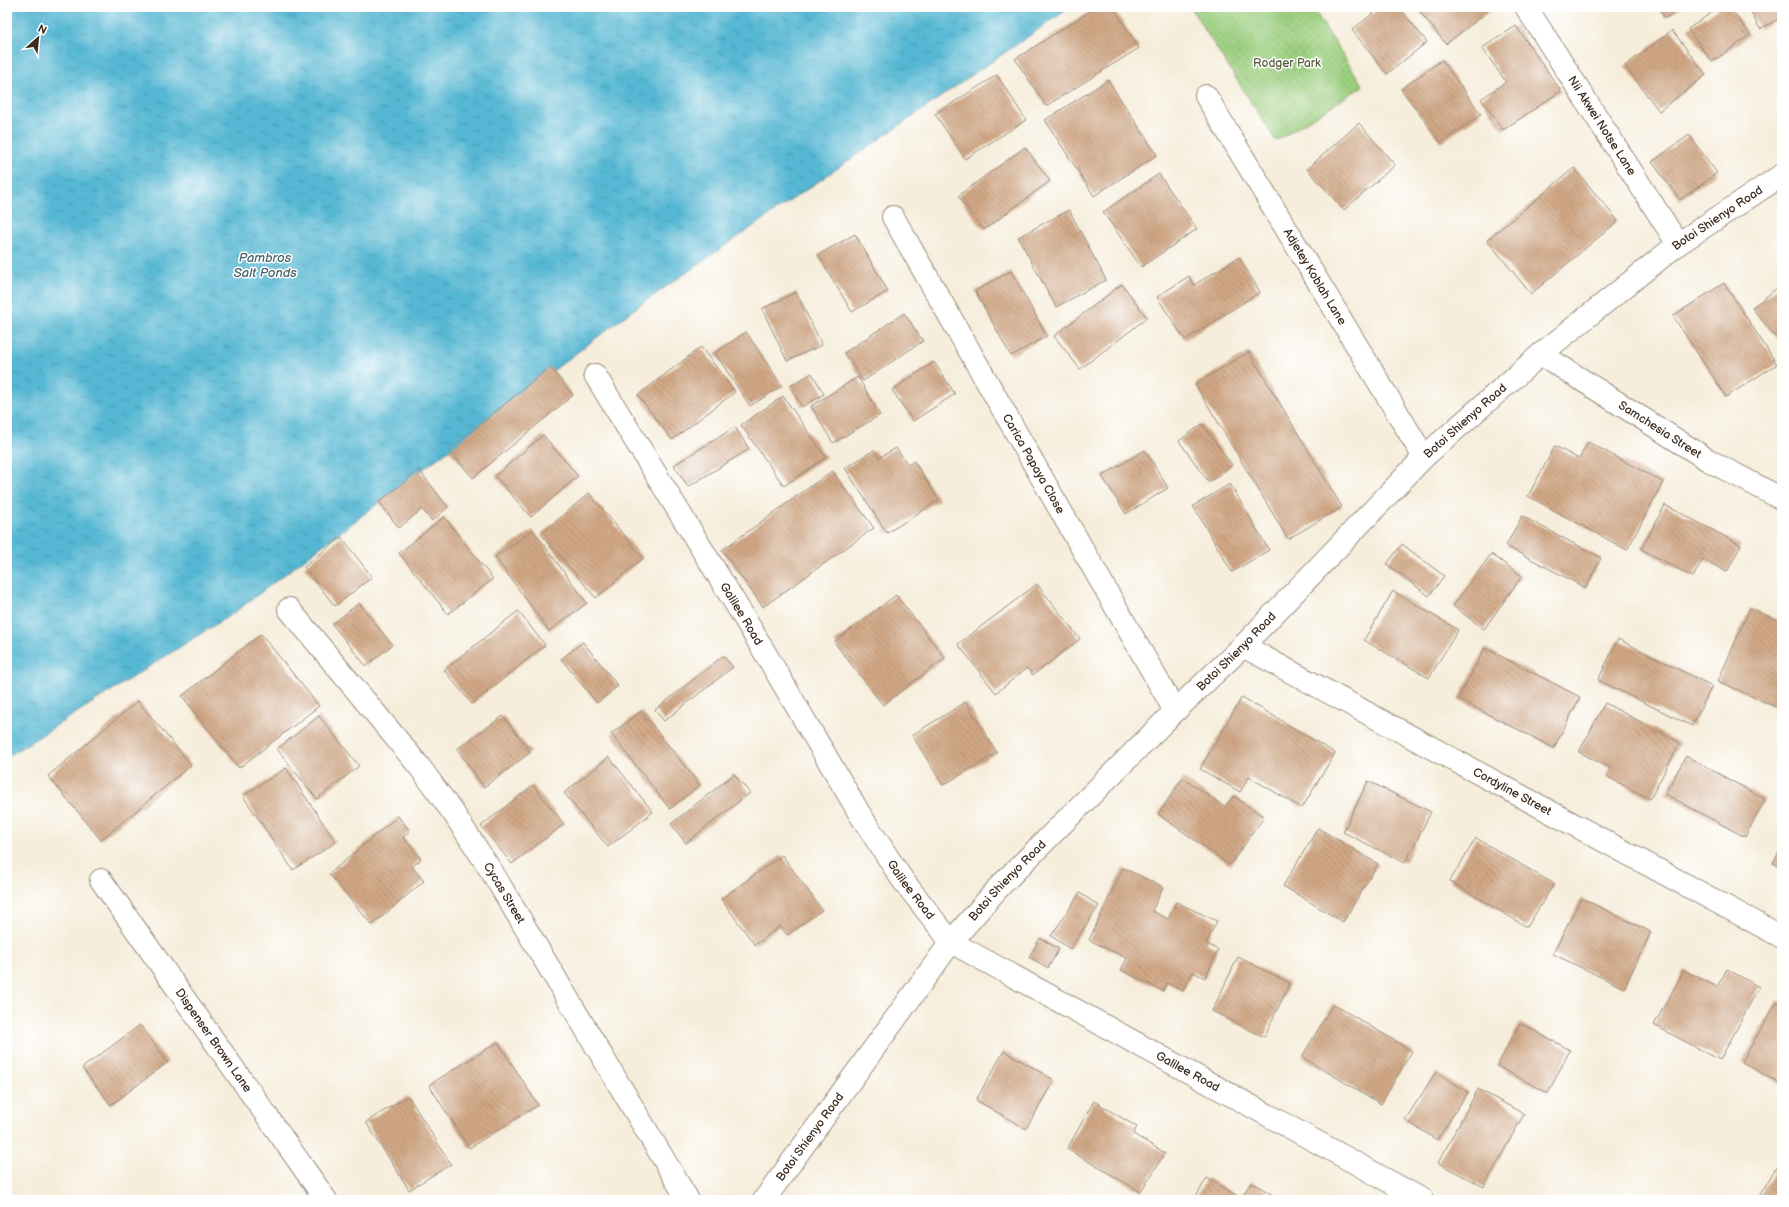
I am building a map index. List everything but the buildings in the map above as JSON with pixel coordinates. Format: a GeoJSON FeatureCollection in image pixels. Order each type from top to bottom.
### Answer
{"type":"FeatureCollection","features":[{"type":"Feature","properties":{"kind":"street","name":"Nii Akwei Notse Lane"},"geometry":{"type":"LineString","coordinates":[[1526,7],[1678,244]]}},
{"type":"Feature","properties":{"kind":"street","name":"Adjetey Koblah Lane"},"geometry":{"type":"LineString","coordinates":[[1206,96],[1424,457]]}},
{"type":"Feature","properties":{"kind":"street","name":"Botoi Shienyo Road"},"geometry":{"type":"LineString","coordinates":[[764,1200],[951,942],[999,887],[1175,711],[1243,646],[1424,457],[1541,354],[1678,244],[1782,175]]}},
{"type":"Feature","properties":{"kind":"street","name":"Carica Papaya Close"},"geometry":{"type":"LineString","coordinates":[[893,217],[1175,711]]}},
{"type":"Feature","properties":{"kind":"street","name":"Samchesia Street"},"geometry":{"type":"LineString","coordinates":[[1541,354],[1708,460],[1782,499]]}},
{"type":"Feature","properties":{"kind":"street","name":"Galilee Road"},"geometry":{"type":"LineString","coordinates":[[595,375],[748,624],[861,816],[902,879],[951,942],[1423,1200]]}},
{"type":"Feature","properties":{"kind":"street","name":"Cycas Street"},"geometry":{"type":"LineString","coordinates":[[289,609],[419,766],[454,814],[492,872],[688,1200]]}},
{"type":"Feature","properties":{"kind":"street","name":"Cordyline Street"},"geometry":{"type":"LineString","coordinates":[[1243,646],[1782,937]]}},
{"type":"Feature","properties":{"kind":"street","name":"Dispenser Brown Lane"},"geometry":{"type":"LineString","coordinates":[[102,880],[326,1200]]}},
{"type":"Feature","properties":{"kind":"green space","name":"Rodger Park"},"geometry":{"type":"Polygon","coordinates":[[[1190,7],[1312,7],[1363,86],[1276,141],[1190,7]]]}},
{"type":"Feature","properties":{"kind":"water","name":"Pambros Salt Ponds"},"geometry":{"type":"Polygon","coordinates":[[[7,7],[1071,7],[641,304],[235,612],[7,757],[7,7]]]}}]}
